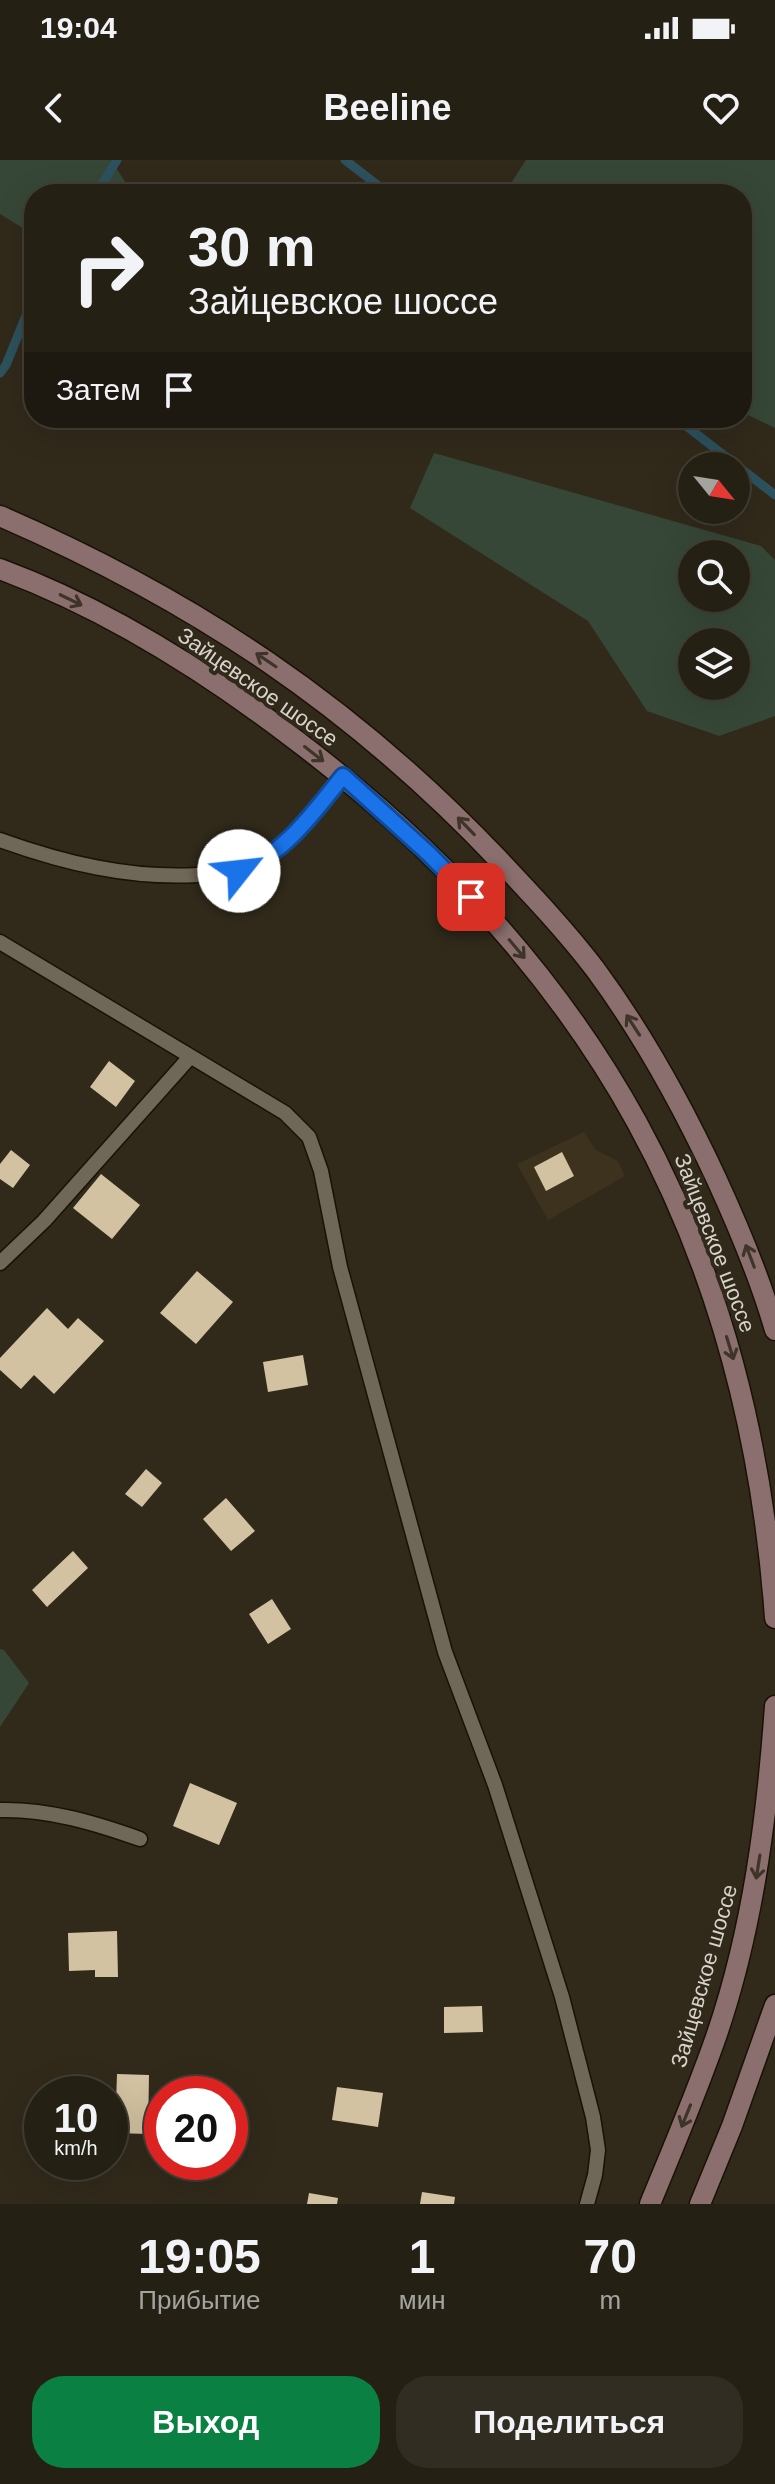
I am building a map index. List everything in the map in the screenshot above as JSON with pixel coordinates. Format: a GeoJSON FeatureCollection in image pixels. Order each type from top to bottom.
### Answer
{"type":"FeatureCollection","features":[{"type":"Feature","properties":{"kind":"main road","name":"Зайцевское шоссе"},"geometry":{"type":"LineString","coordinates":[[0,516],[164,596],[214,626],[325,702],[391,754],[458,816],[571,940],[595,970],[657,1063],[692,1126],[720,1187],[750,1256],[775,1330]]}},
{"type":"Feature","properties":{"kind":"main road","name":"Зайцевское шоссе"},"geometry":{"type":"LineString","coordinates":[[0,569],[75,602],[198,670],[253,707],[343,776],[429,854],[492,919],[583,1033],[647,1138],[708,1279],[733,1356],[750,1428],[775,1618]]}},
{"type":"Feature","properties":{"kind":"main road","name":"Зайцевское шоссе"},"geometry":{"type":"LineString","coordinates":[[650,2204],[718,2032],[740,1953],[762,1839],[775,1706]]}},
{"type":"Feature","properties":{"kind":"main road"},"geometry":{"type":"LineString","coordinates":[[700,2204],[732,2126],[775,2005]]}},
{"type":"Feature","properties":{"kind":"lane"},"geometry":{"type":"LineString","coordinates":[[0,840],[61,860],[131,873],[168,877],[231,872],[259,864],[270,855],[308,820],[343,776]]}},
{"type":"Feature","properties":{"kind":"lane"},"geometry":{"type":"LineString","coordinates":[[0,942],[285,1113],[309,1137],[321,1171],[340,1267],[445,1652],[495,1785],[570,2027],[593,2117],[598,2150],[587,2204]]}},
{"type":"Feature","properties":{"kind":"lane"},"geometry":{"type":"LineString","coordinates":[[0,1263],[44,1221],[190,1057]]}},
{"type":"Feature","properties":{"kind":"lane"},"geometry":{"type":"LineString","coordinates":[[0,1810],[18,1809],[62,1815],[140,1839]]}},
{"type":"Feature","properties":{"kind":"shaded area"},"geometry":{"type":"Polygon","coordinates":[[[584,1132],[596,1150],[618,1161],[625,1176],[548,1220],[517,1164],[584,1132]]]}},
{"type":"Feature","properties":{"kind":"green space"},"geometry":{"type":"Polygon","coordinates":[[[0,160],[111,160],[127,184],[24,184],[24,229],[0,214],[0,160]]]}},
{"type":"Feature","properties":{"kind":"green space"},"geometry":{"type":"Polygon","coordinates":[[[526,160],[775,160],[775,428],[752,417],[752,184],[510,184],[526,160]]]}},
{"type":"Feature","properties":{"kind":"green space"},"geometry":{"type":"Polygon","coordinates":[[[434,453],[740,540],[678,540],[678,612],[750,612],[750,543],[761,546],[775,560],[775,716],[719,736],[647,711],[588,621],[410,508],[434,453]]]}},
{"type":"Feature","properties":{"kind":"green space"},"geometry":{"type":"Polygon","coordinates":[[[0,1649],[29,1683],[0,1727],[0,1649]]]}},
{"type":"Feature","properties":{"kind":"building"},"geometry":{"type":"Polygon","coordinates":[[[109,1061],[135,1081],[116,1107],[90,1087],[109,1061]]]}},
{"type":"Feature","properties":{"kind":"building"},"geometry":{"type":"Polygon","coordinates":[[[11,1150],[30,1165],[13,1188],[0,1179],[0,1164],[11,1150]]]}},
{"type":"Feature","properties":{"kind":"building"},"geometry":{"type":"Polygon","coordinates":[[[562,1152],[574,1176],[546,1191],[534,1167],[562,1152]]]}},
{"type":"Feature","properties":{"kind":"building"},"geometry":{"type":"Polygon","coordinates":[[[101,1174],[140,1205],[112,1239],[73,1208],[101,1174]]]}},
{"type":"Feature","properties":{"kind":"building"},"geometry":{"type":"Polygon","coordinates":[[[197,1271],[233,1302],[196,1344],[160,1313],[197,1271]]]}},
{"type":"Feature","properties":{"kind":"building"},"geometry":{"type":"Polygon","coordinates":[[[47,1308],[68,1329],[78,1318],[104,1341],[54,1394],[34,1375],[21,1389],[0,1370],[0,1358],[47,1308]]]}},
{"type":"Feature","properties":{"kind":"building"},"geometry":{"type":"Polygon","coordinates":[[[303,1355],[308,1385],[268,1392],[263,1362],[303,1355]]]}},
{"type":"Feature","properties":{"kind":"building"},"geometry":{"type":"Polygon","coordinates":[[[146,1469],[162,1483],[142,1507],[125,1494],[146,1469]]]}},
{"type":"Feature","properties":{"kind":"building"},"geometry":{"type":"Polygon","coordinates":[[[226,1498],[255,1531],[231,1551],[203,1519],[226,1498]]]}},
{"type":"Feature","properties":{"kind":"building"},"geometry":{"type":"Polygon","coordinates":[[[73,1551],[88,1568],[47,1607],[32,1590],[73,1551]]]}},
{"type":"Feature","properties":{"kind":"building"},"geometry":{"type":"Polygon","coordinates":[[[272,1599],[291,1629],[268,1644],[249,1614],[272,1599]]]}},
{"type":"Feature","properties":{"kind":"building"},"geometry":{"type":"Polygon","coordinates":[[[190,1783],[237,1803],[219,1845],[173,1826],[190,1783]]]}},
{"type":"Feature","properties":{"kind":"building"},"geometry":{"type":"Polygon","coordinates":[[[117,1931],[118,1977],[95,1977],[95,1970],[69,1971],[68,1933],[117,1931]]]}},
{"type":"Feature","properties":{"kind":"building"},"geometry":{"type":"Polygon","coordinates":[[[482,2006],[483,2032],[444,2033],[444,2007],[482,2006]]]}},
{"type":"Feature","properties":{"kind":"building"},"geometry":{"type":"Polygon","coordinates":[[[149,2075],[144,2076],[144,2134],[128,2133],[128,2076],[117,2076],[149,2075]]]}},
{"type":"Feature","properties":{"kind":"building"},"geometry":{"type":"Polygon","coordinates":[[[337,2087],[383,2093],[378,2127],[332,2120],[337,2087]]]}},
{"type":"Feature","properties":{"kind":"building"},"geometry":{"type":"Polygon","coordinates":[[[422,2192],[455,2197],[454,2204],[420,2204],[422,2192]]]}},
{"type":"Feature","properties":{"kind":"building"},"geometry":{"type":"Polygon","coordinates":[[[309,2193],[338,2198],[337,2204],[307,2204],[309,2193]]]}},
{"type":"Feature","properties":{"kind":"waterway"},"geometry":{"type":"LineString","coordinates":[[102,184],[117,160]]}},
{"type":"Feature","properties":{"kind":"waterway"},"geometry":{"type":"LineString","coordinates":[[345,160],[376,184]]}},
{"type":"Feature","properties":{"kind":"waterway"},"geometry":{"type":"LineString","coordinates":[[0,373],[24,321]]}},
{"type":"Feature","properties":{"kind":"waterway"},"geometry":{"type":"LineString","coordinates":[[689,428],[775,495]]}},
{"type":"Feature","properties":{"kind":"route"},"geometry":{"type":"LineString","coordinates":[[239,871],[259,864],[270,855],[308,820],[343,776],[471,897]]}}]}
